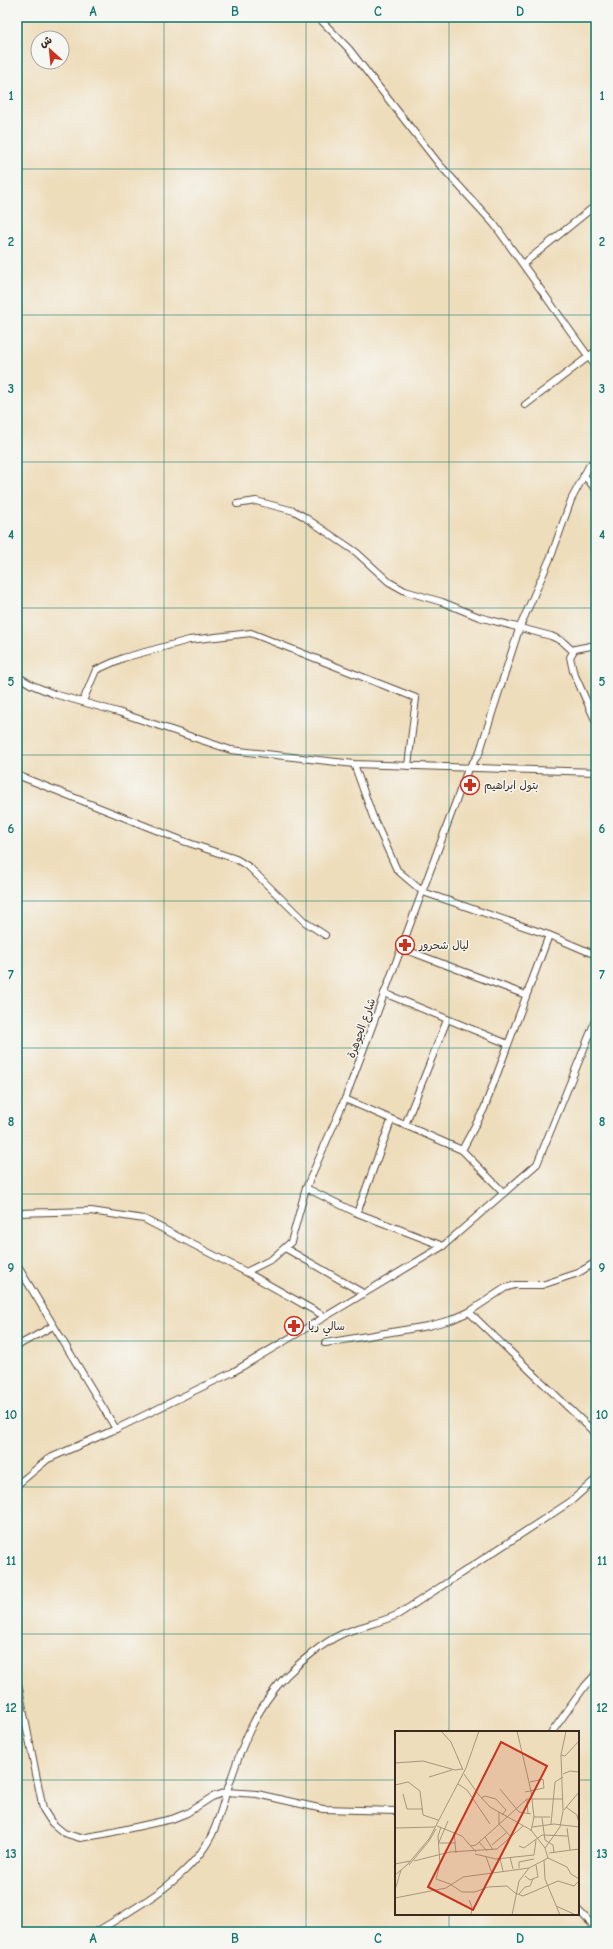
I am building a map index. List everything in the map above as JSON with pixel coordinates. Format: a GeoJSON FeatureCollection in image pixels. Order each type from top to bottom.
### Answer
{"type":"FeatureCollection","features":[{"type":"Feature","properties":{"kind":"street"},"geometry":{"type":"LineString","coordinates":[[318,17],[349,49],[439,164],[494,224],[596,366]]}},
{"type":"Feature","properties":{"kind":"street"},"geometry":{"type":"LineString","coordinates":[[523,264],[596,205]]}},
{"type":"Feature","properties":{"kind":"street"},"geometry":{"type":"LineString","coordinates":[[525,405],[596,351]]}},
{"type":"Feature","properties":{"kind":"street","name":"شارع الجوهرة"},"geometry":{"type":"LineString","coordinates":[[246,1272],[272,1259],[291,1242],[306,1188],[345,1099],[468,769],[479,754],[519,629],[552,554],[571,500],[584,475],[596,459]]}},
{"type":"Feature","properties":{"kind":"street"},"geometry":{"type":"LineString","coordinates":[[584,475],[596,490]]}},
{"type":"Feature","properties":{"kind":"street"},"geometry":{"type":"LineString","coordinates":[[237,504],[256,501],[294,511],[356,552],[389,582],[405,591],[442,602],[480,617],[519,629],[551,636],[562,641],[573,651]]}},
{"type":"Feature","properties":{"kind":"street"},"geometry":{"type":"LineString","coordinates":[[83,701],[96,670],[123,658],[189,640],[251,633],[416,698],[408,766]]}},
{"type":"Feature","properties":{"kind":"street"},"geometry":{"type":"LineString","coordinates":[[596,645],[580,647],[573,651],[570,658],[570,662],[596,722]]}},
{"type":"Feature","properties":{"kind":"street"},"geometry":{"type":"LineString","coordinates":[[17,676],[41,689],[83,701],[231,750],[354,764],[468,769],[596,772]]}},
{"type":"Feature","properties":{"kind":"street"},"geometry":{"type":"LineString","coordinates":[[354,764],[373,817],[397,870],[423,892],[549,935],[596,955]]}},
{"type":"Feature","properties":{"kind":"street"},"geometry":{"type":"LineString","coordinates":[[17,776],[186,842],[236,859],[249,867],[305,922],[325,935]]}},
{"type":"Feature","properties":{"kind":"street"},"geometry":{"type":"LineString","coordinates":[[462,1150],[484,1108],[549,935]]}},
{"type":"Feature","properties":{"kind":"street"},"geometry":{"type":"LineString","coordinates":[[401,948],[526,995]]}},
{"type":"Feature","properties":{"kind":"street"},"geometry":{"type":"LineString","coordinates":[[384,993],[508,1044]]}},
{"type":"Feature","properties":{"kind":"street"},"geometry":{"type":"LineString","coordinates":[[17,1485],[48,1459],[116,1429],[233,1372],[324,1316],[443,1246],[537,1164],[596,1019]]}},
{"type":"Feature","properties":{"kind":"street"},"geometry":{"type":"LineString","coordinates":[[406,1125],[447,1020]]}},
{"type":"Feature","properties":{"kind":"street"},"geometry":{"type":"LineString","coordinates":[[345,1099],[391,1121],[406,1125],[462,1150],[504,1193]]}},
{"type":"Feature","properties":{"kind":"street"},"geometry":{"type":"LineString","coordinates":[[358,1213],[391,1121]]}},
{"type":"Feature","properties":{"kind":"street"},"geometry":{"type":"LineString","coordinates":[[306,1188],[358,1213],[443,1246]]}},
{"type":"Feature","properties":{"kind":"street"},"geometry":{"type":"LineString","coordinates":[[17,1213],[91,1212],[144,1219],[246,1272],[324,1316]]}},
{"type":"Feature","properties":{"kind":"street"},"geometry":{"type":"LineString","coordinates":[[285,1248],[363,1293]]}},
{"type":"Feature","properties":{"kind":"street"},"geometry":{"type":"LineString","coordinates":[[325,1343],[428,1326],[451,1320],[469,1312],[505,1288],[515,1285],[542,1285],[578,1273],[596,1262]]}},
{"type":"Feature","properties":{"kind":"street"},"geometry":{"type":"LineString","coordinates":[[17,1265],[116,1429]]}},
{"type":"Feature","properties":{"kind":"street"},"geometry":{"type":"LineString","coordinates":[[469,1312],[596,1434]]}},
{"type":"Feature","properties":{"kind":"street"},"geometry":{"type":"LineString","coordinates":[[17,1346],[53,1326]]}},
{"type":"Feature","properties":{"kind":"street"},"geometry":{"type":"LineString","coordinates":[[96,1932],[157,1894],[197,1858],[216,1828],[226,1792],[248,1730],[271,1693],[287,1675],[324,1645],[341,1635],[355,1629],[381,1622],[399,1614],[570,1502],[596,1480]]}},
{"type":"Feature","properties":{"kind":"street"},"geometry":{"type":"LineString","coordinates":[[553,1731],[585,1686],[596,1674]]}},
{"type":"Feature","properties":{"kind":"street"},"geometry":{"type":"LineString","coordinates":[[17,1679],[43,1809],[52,1823],[64,1833],[80,1838],[172,1819],[212,1797],[226,1792],[257,1794],[323,1809],[395,1811]]}},
{"type":"Feature","properties":{"kind":"street"},"geometry":{"type":"LineString","coordinates":[[579,1911],[592,1924],[594,1932]]}},
{"type":"Feature","properties":{"kind":"place","name":"بتول ابراهيم"},"geometry":{"type":"Point","coordinates":[470,785]}},
{"type":"Feature","properties":{"kind":"place","name":"ليال شحرور"},"geometry":{"type":"Point","coordinates":[405,945]}},
{"type":"Feature","properties":{"kind":"place","name":"سالي ريا"},"geometry":{"type":"Point","coordinates":[294,1326]}}]}
